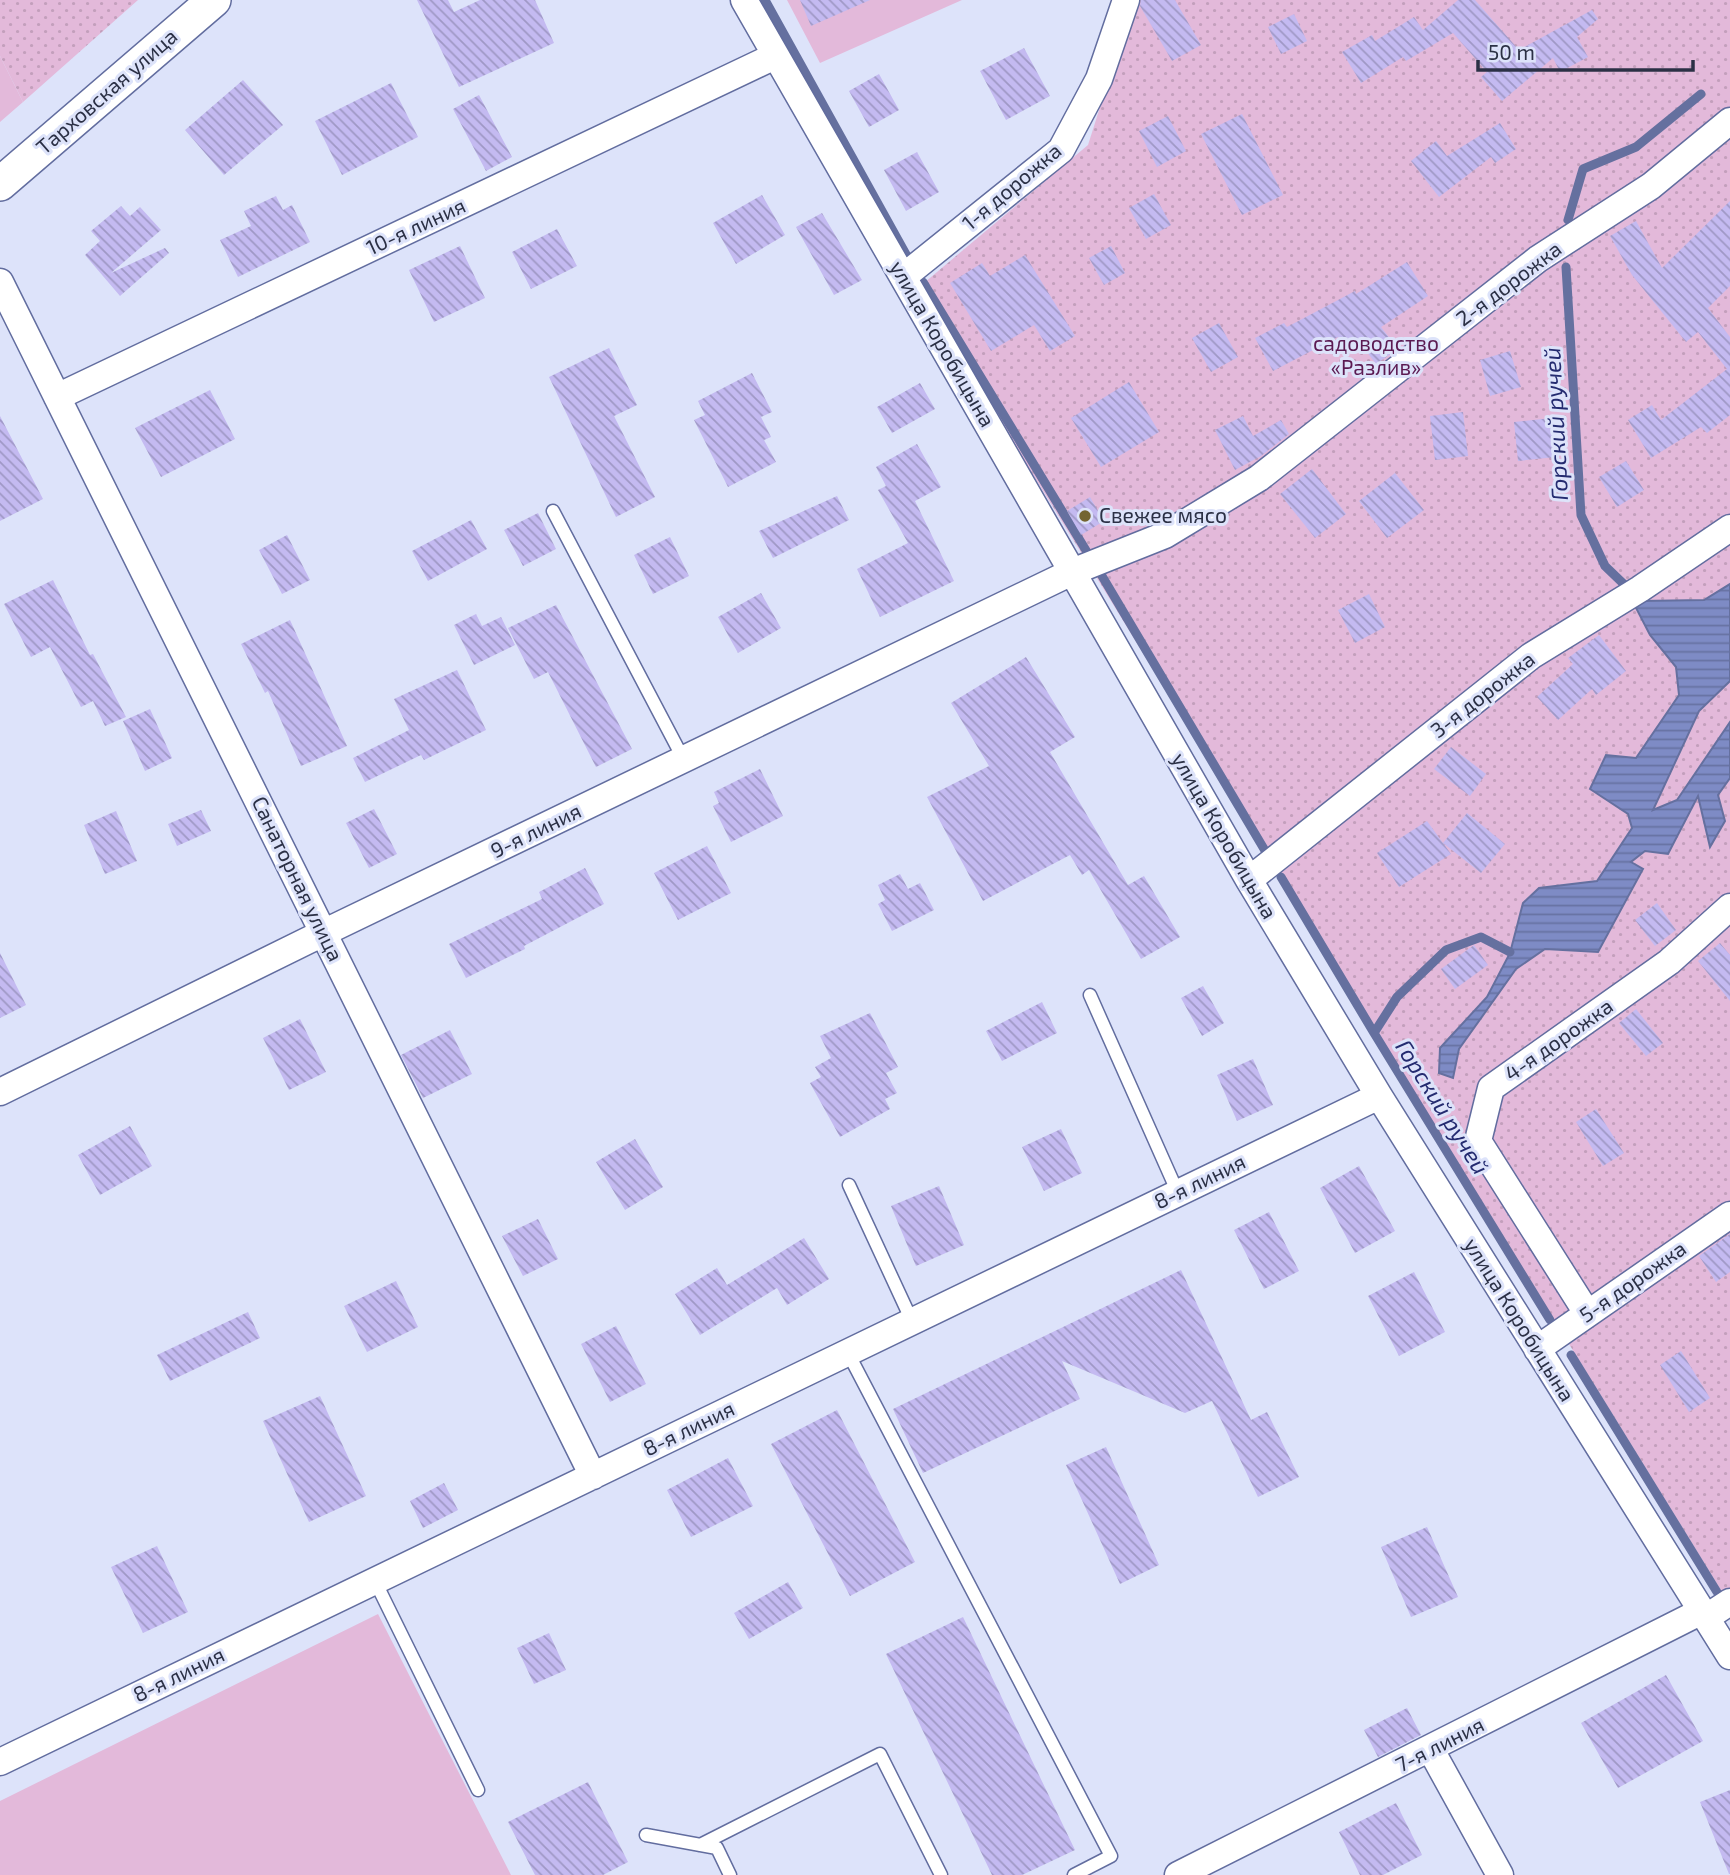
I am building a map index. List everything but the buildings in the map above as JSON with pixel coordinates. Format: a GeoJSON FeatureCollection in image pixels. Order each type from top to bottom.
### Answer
{"type":"FeatureCollection","features":[{"type":"Feature","properties":{"kind":"street","name":"Тарховская улица"},"geometry":{"type":"LineString","coordinates":[[0,184],[214,0]]}},
{"type":"Feature","properties":{"kind":"street","name":"улица Коробицына"},"geometry":{"type":"LineString","coordinates":[[744,0],[1249,880],[1379,1096],[1730,1656]]}},
{"type":"Feature","properties":{"kind":"street","name":"1-я дорожка"},"geometry":{"type":"LineString","coordinates":[[903,277],[1061,150],[1099,79],[1126,0]]}},
{"type":"Feature","properties":{"kind":"street","name":"10-я линия"},"geometry":{"type":"LineString","coordinates":[[57,397],[775,56]]}},
{"type":"Feature","properties":{"kind":"street","name":"2-я дорожка"},"geometry":{"type":"LineString","coordinates":[[1072,572],[1164,535],[1259,478],[1538,259],[1651,186],[1730,121]]}},
{"type":"Feature","properties":{"kind":"street","name":"Санаторная улица"},"geometry":{"type":"LineString","coordinates":[[0,282],[593,1476]]}},
{"type":"Feature","properties":{"kind":"street","name":"3-я дорожка"},"geometry":{"type":"LineString","coordinates":[[1249,880],[1531,656],[1640,589],[1730,528]]}},
{"type":"Feature","properties":{"kind":"street","name":"9-я линия"},"geometry":{"type":"LineString","coordinates":[[0,1092],[1072,572]]}},
{"type":"Feature","properties":{"kind":"street","name":"4-я дорожка"},"geometry":{"type":"LineString","coordinates":[[1587,1313],[1478,1142],[1491,1088],[1669,962],[1730,907]]}},
{"type":"Feature","properties":{"kind":"street","name":"8-я линия"},"geometry":{"type":"LineString","coordinates":[[0,1762],[1379,1096]]}},
{"type":"Feature","properties":{"kind":"street","name":"5-я дорожка"},"geometry":{"type":"LineString","coordinates":[[1537,1349],[1730,1215]]}},
{"type":"Feature","properties":{"kind":"street","name":"7-я линия"},"geometry":{"type":"LineString","coordinates":[[1178,1875],[1730,1602]]}},
{"type":"Feature","properties":{"kind":"street"},"geometry":{"type":"LineString","coordinates":[[1431,1750],[1500,1875]]}},
{"type":"Feature","properties":{"kind":"lane"},"geometry":{"type":"LineString","coordinates":[[553,511],[684,760]]}},
{"type":"Feature","properties":{"kind":"lane"},"geometry":{"type":"LineString","coordinates":[[1090,995],[1178,1193]]}},
{"type":"Feature","properties":{"kind":"lane"},"geometry":{"type":"LineString","coordinates":[[849,1185],[912,1321]]}},
{"type":"Feature","properties":{"kind":"lane"},"geometry":{"type":"LineString","coordinates":[[848,1353],[1111,1856],[1074,1875]]}},
{"type":"Feature","properties":{"kind":"lane"},"geometry":{"type":"LineString","coordinates":[[375,1580],[478,1790]]}},
{"type":"Feature","properties":{"kind":"lane"},"geometry":{"type":"LineString","coordinates":[[700,1845],[880,1754],[941,1875]]}},
{"type":"Feature","properties":{"kind":"lane"},"geometry":{"type":"LineString","coordinates":[[646,1835],[717,1848],[730,1875]]}},
{"type":"Feature","properties":{"kind":"green space"},"geometry":{"type":"Polygon","coordinates":[[[0,0],[138,0],[23,102],[0,56],[0,0]]]}},
{"type":"Feature","properties":{"kind":"green space"},"geometry":{"type":"Polygon","coordinates":[[[787,0],[962,0],[820,63],[787,0]]]}},
{"type":"Feature","properties":{"kind":"green space","name":"садоводство «Разлив»"},"geometry":{"type":"Polygon","coordinates":[[[1134,0],[1730,0],[1730,1605],[918,288],[1088,145],[1134,0]]]}},
{"type":"Feature","properties":{"kind":"green space"},"geometry":{"type":"Polygon","coordinates":[[[0,56],[23,102],[0,122],[0,56]]]}},
{"type":"Feature","properties":{"kind":"green space"},"geometry":{"type":"Polygon","coordinates":[[[378,1614],[511,1875],[0,1875],[0,1801],[378,1614]]]}},
{"type":"Feature","properties":{"kind":"water"},"geometry":{"type":"Polygon","coordinates":[[[1730,584],[1730,681],[1699,711],[1653,810],[1677,800],[1730,722],[1730,778],[1718,795],[1725,821],[1710,847],[1698,796],[1668,854],[1645,851],[1631,862],[1643,869],[1598,952],[1545,949],[1516,969],[1459,1049],[1453,1078],[1439,1073],[1440,1048],[1487,997],[1510,953],[1523,903],[1539,888],[1597,881],[1632,828],[1628,814],[1590,789],[1606,755],[1636,758],[1679,695],[1676,667],[1650,635],[1634,604],[1640,601],[1704,600],[1730,584]]]}},
{"type":"Feature","properties":{"kind":"waterway"},"geometry":{"type":"LineString","coordinates":[[765,0],[908,258]]}},
{"type":"Feature","properties":{"kind":"waterway","name":"Горский ручей"},"geometry":{"type":"LineString","coordinates":[[1568,220],[1583,169],[1636,147],[1701,94]]}},
{"type":"Feature","properties":{"kind":"waterway","name":"Горский ручей"},"geometry":{"type":"LineString","coordinates":[[1566,267],[1581,515],[1605,566],[1631,591]]}},
{"type":"Feature","properties":{"kind":"waterway"},"geometry":{"type":"LineString","coordinates":[[923,282],[1087,552]]}},
{"type":"Feature","properties":{"kind":"waterway"},"geometry":{"type":"LineString","coordinates":[[1102,576],[1267,854]]}},
{"type":"Feature","properties":{"kind":"waterway"},"geometry":{"type":"LineString","coordinates":[[1281,877],[1374,1033]]}},
{"type":"Feature","properties":{"kind":"waterway","name":"Горский ручей"},"geometry":{"type":"LineString","coordinates":[[1510,952],[1481,937],[1446,950],[1397,997],[1374,1033],[1550,1320]]}},
{"type":"Feature","properties":{"kind":"waterway","name":"Горский ручей"},"geometry":{"type":"LineString","coordinates":[[1571,1355],[1717,1592]]}},
{"type":"Feature","properties":{"kind":"place","name":"Свежее мясо"},"geometry":{"type":"Point","coordinates":[1085,516]}}]}
